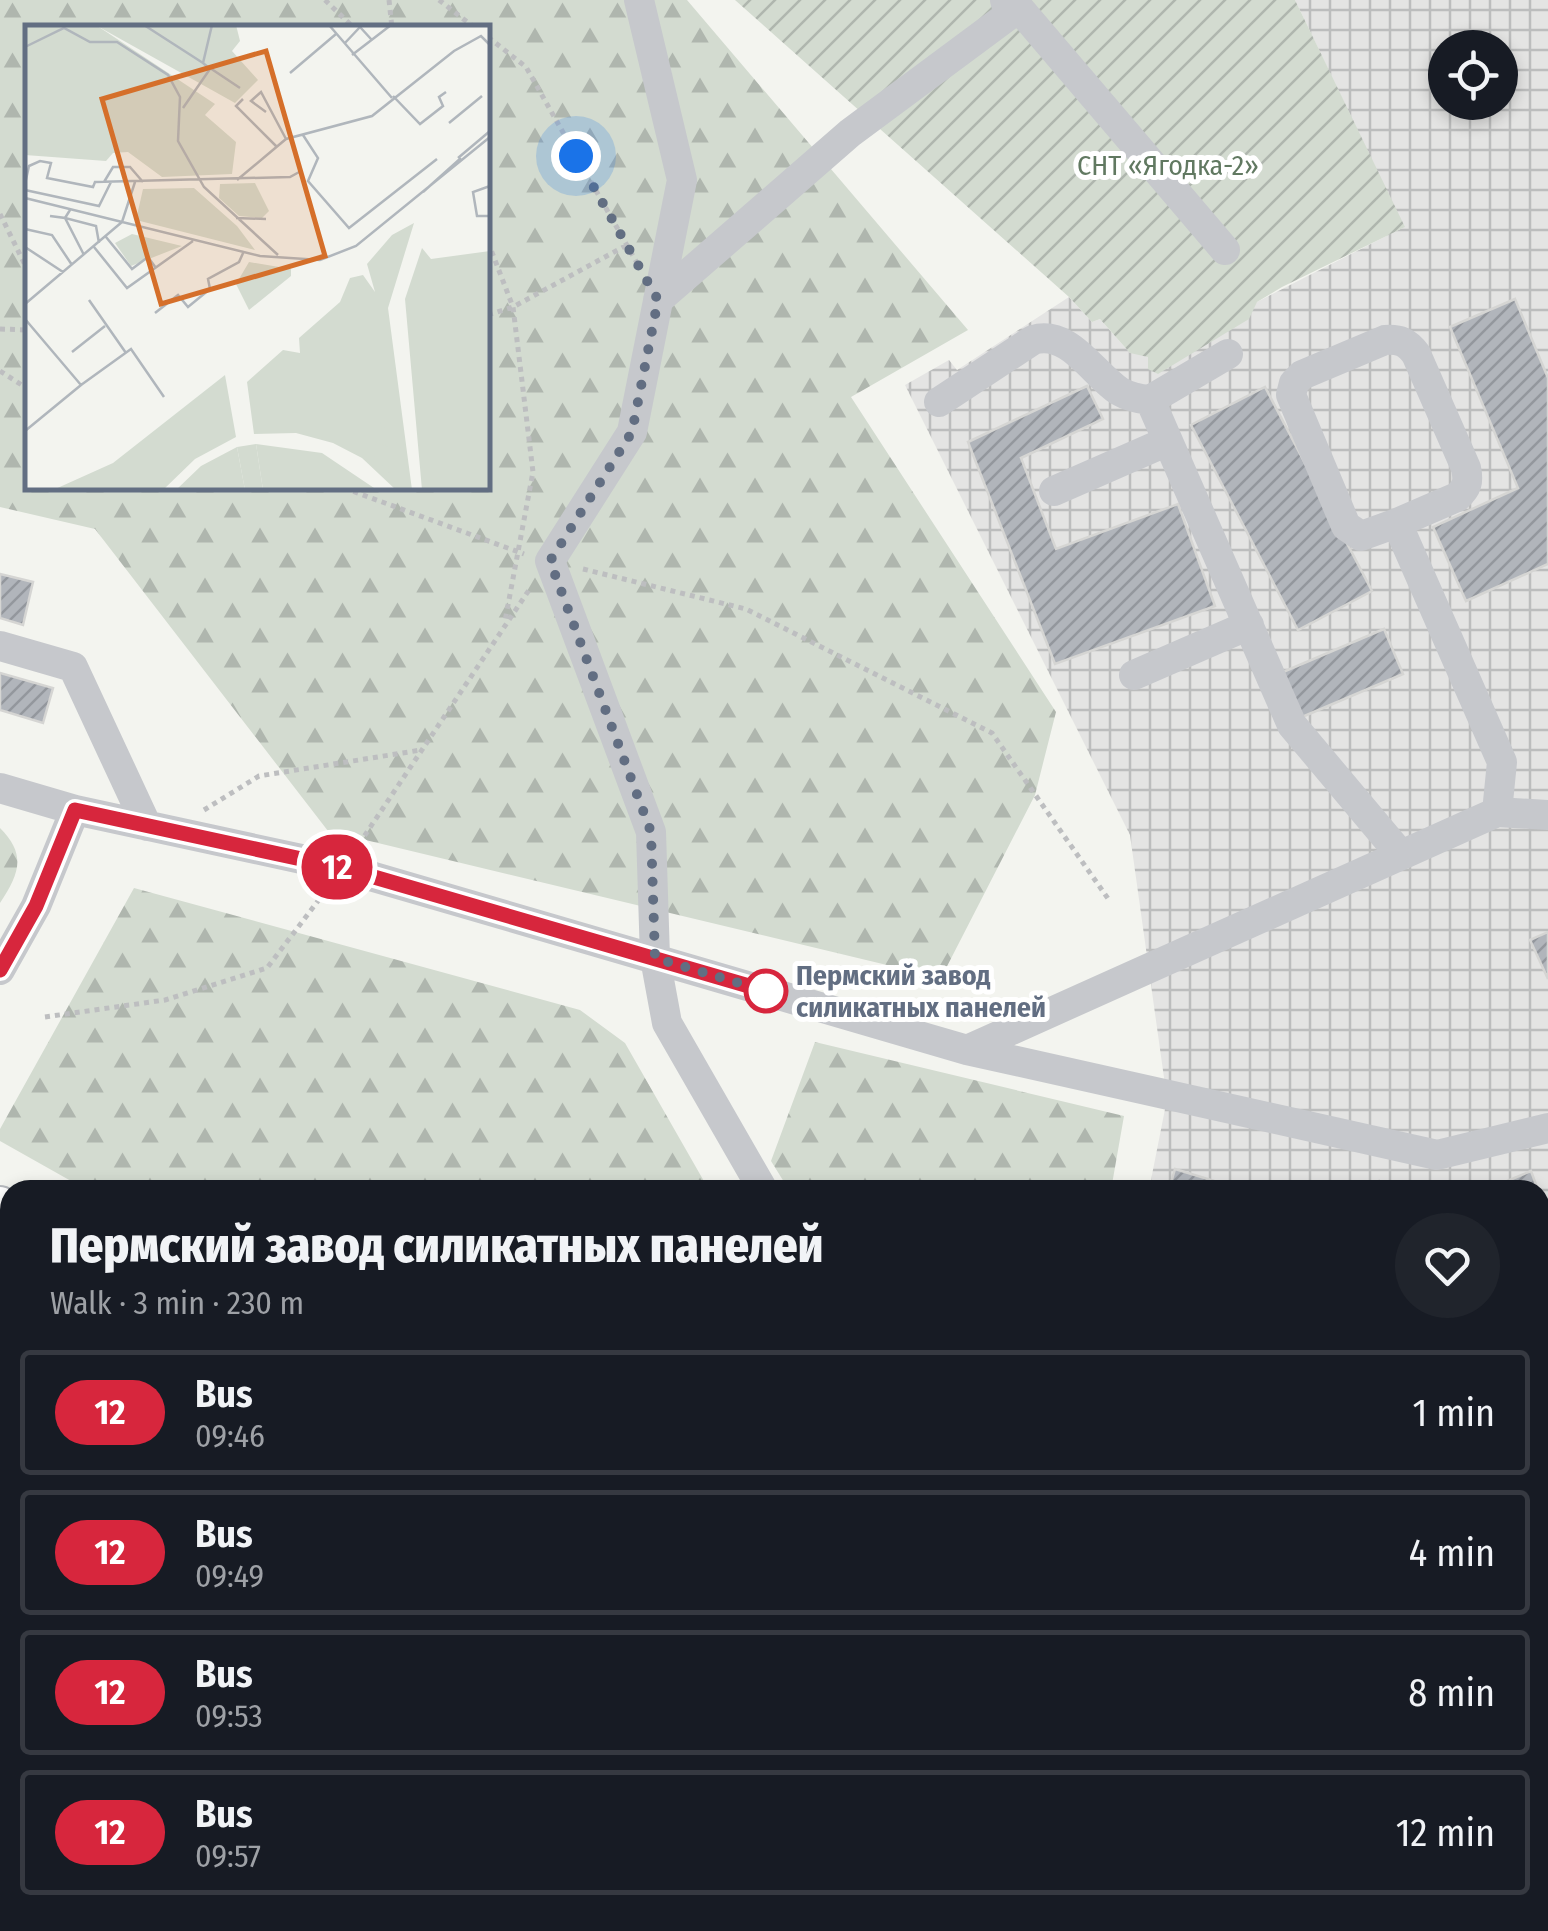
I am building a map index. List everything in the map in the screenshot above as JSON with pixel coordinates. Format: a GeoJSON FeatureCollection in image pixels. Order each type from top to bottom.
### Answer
{"type":"FeatureCollection","features":[{"type":"Feature","properties":{"kind":"street"},"geometry":{"type":"LineString","coordinates":[[639,0],[682,180],[632,432],[550,561],[651,832],[655,958],[667,1023],[757,1180]]}},
{"type":"Feature","properties":{"kind":"street"},"geometry":{"type":"LineString","coordinates":[[658,300],[850,133],[1009,15],[1004,0]]}},
{"type":"Feature","properties":{"kind":"street"},"geometry":{"type":"LineString","coordinates":[[1012,0],[1225,250]]}},
{"type":"Feature","properties":{"kind":"street"},"geometry":{"type":"LineString","coordinates":[[939,402],[1044,337],[1065,344],[1117,390],[1150,400],[1228,354]]}},
{"type":"Feature","properties":{"kind":"street"},"geometry":{"type":"LineString","coordinates":[[1398,339],[1408,343],[1416,354],[1468,480],[1457,497],[1397,523],[1361,536],[1346,526],[1291,395],[1294,383],[1302,376],[1385,340],[1398,339]]}},
{"type":"Feature","properties":{"kind":"street"},"geometry":{"type":"LineString","coordinates":[[1150,400],[1292,725],[1401,855]]}},
{"type":"Feature","properties":{"kind":"street"},"geometry":{"type":"LineString","coordinates":[[1054,492],[1168,441]]}},
{"type":"Feature","properties":{"kind":"street"},"geometry":{"type":"LineString","coordinates":[[1397,523],[1502,762],[1497,812]]}},
{"type":"Feature","properties":{"kind":"street"},"geometry":{"type":"LineString","coordinates":[[1134,674],[1248,625]]}},
{"type":"Feature","properties":{"kind":"street"},"geometry":{"type":"LineString","coordinates":[[0,646],[73,667],[160,828]]}},
{"type":"Feature","properties":{"kind":"street"},"geometry":{"type":"LineString","coordinates":[[0,788],[75,810],[343,868],[967,1050],[1437,1155],[1548,1128]]}},
{"type":"Feature","properties":{"kind":"street"},"geometry":{"type":"LineString","coordinates":[[0,970],[36,906],[75,810]]}},
{"type":"Feature","properties":{"kind":"street"},"geometry":{"type":"LineString","coordinates":[[967,1050],[1497,812],[1548,814]]}},
{"type":"Feature","properties":{"kind":"path"},"geometry":{"type":"LineString","coordinates":[[325,0],[351,25]]}},
{"type":"Feature","properties":{"kind":"path"},"geometry":{"type":"LineString","coordinates":[[389,0],[392,25]]}},
{"type":"Feature","properties":{"kind":"path"},"geometry":{"type":"LineString","coordinates":[[439,0],[471,25]]}},
{"type":"Feature","properties":{"kind":"path"},"geometry":{"type":"LineString","coordinates":[[490,39],[526,66],[658,300]]}},
{"type":"Feature","properties":{"kind":"path"},"geometry":{"type":"LineString","coordinates":[[0,214],[25,265]]}},
{"type":"Feature","properties":{"kind":"path"},"geometry":{"type":"LineString","coordinates":[[490,314],[514,307],[627,245]]}},
{"type":"Feature","properties":{"kind":"path"},"geometry":{"type":"LineString","coordinates":[[490,247],[514,307],[533,472],[504,624]]}},
{"type":"Feature","properties":{"kind":"path"},"geometry":{"type":"LineString","coordinates":[[0,329],[25,330]]}},
{"type":"Feature","properties":{"kind":"path"},"geometry":{"type":"LineString","coordinates":[[0,371],[25,387]]}},
{"type":"Feature","properties":{"kind":"path"},"geometry":{"type":"LineString","coordinates":[[349,490],[518,553],[746,609],[992,733],[1109,900]]}},
{"type":"Feature","properties":{"kind":"path"},"geometry":{"type":"LineString","coordinates":[[160,828],[258,776],[422,750]]}},
{"type":"Feature","properties":{"kind":"shaded area"},"geometry":{"type":"Polygon","coordinates":[[[1295,0],[1548,0],[1548,1180],[1151,1180],[1167,1099],[1130,835],[905,385],[949,360],[957,370],[1069,297],[1092,322],[1100,319],[1130,353],[1257,302],[1404,227],[1295,0]]]}},
{"type":"Feature","properties":{"kind":"green space"},"geometry":{"type":"Polygon","coordinates":[[[0,0],[687,0],[968,330],[851,397],[1056,712],[1035,795],[941,978],[328,831],[95,529],[0,507],[0,0]]]}},
{"type":"Feature","properties":{"kind":"green space","name":"СНТ «Ягодка-2»"},"geometry":{"type":"Polygon","coordinates":[[[735,0],[1295,0],[1405,227],[1282,287],[1257,302],[1249,319],[1158,374],[1148,369],[1148,357],[1130,353],[1100,319],[1092,322],[1069,297],[735,0]]]}},
{"type":"Feature","properties":{"kind":"green space"},"geometry":{"type":"Polygon","coordinates":[[[0,828],[14,847],[17,865],[0,903],[0,828]]]}},
{"type":"Feature","properties":{"kind":"green space"},"geometry":{"type":"Polygon","coordinates":[[[134,888],[580,1010],[625,1043],[703,1180],[69,1180],[0,1141],[0,1129],[134,888]]]}},
{"type":"Feature","properties":{"kind":"green space"},"geometry":{"type":"Polygon","coordinates":[[[815,1042],[1124,1116],[1113,1180],[783,1180],[771,1161],[815,1042]]]}},
{"type":"Feature","properties":{"kind":"building"},"geometry":{"type":"Polygon","coordinates":[[[1515,299],[1548,378],[1548,564],[1466,601],[1433,527],[1518,488],[1450,327],[1515,299]]]}},
{"type":"Feature","properties":{"kind":"building"},"geometry":{"type":"Polygon","coordinates":[[[1087,386],[1103,419],[1021,458],[1056,549],[1178,504],[1215,606],[1055,664],[968,442],[1087,386]]]}},
{"type":"Feature","properties":{"kind":"building"},"geometry":{"type":"Polygon","coordinates":[[[1265,387],[1372,591],[1298,630],[1191,425],[1265,387]]]}},
{"type":"Feature","properties":{"kind":"building"},"geometry":{"type":"Polygon","coordinates":[[[0,574],[33,582],[23,625],[0,618],[0,574]]]}},
{"type":"Feature","properties":{"kind":"building"},"geometry":{"type":"Polygon","coordinates":[[[1384,629],[1403,674],[1302,717],[1283,672],[1384,629]]]}},
{"type":"Feature","properties":{"kind":"building"},"geometry":{"type":"Polygon","coordinates":[[[0,673],[53,688],[43,723],[0,710],[0,673]]]}},
{"type":"Feature","properties":{"kind":"building"},"geometry":{"type":"Polygon","coordinates":[[[1548,932],[1548,979],[1530,940],[1548,932]]]}},
{"type":"Feature","properties":{"kind":"building"},"geometry":{"type":"Polygon","coordinates":[[[1175,1169],[1211,1180],[1172,1180],[1175,1169]]]}},
{"type":"Feature","properties":{"kind":"building"},"geometry":{"type":"Polygon","coordinates":[[[1531,1171],[1534,1180],[1510,1180],[1531,1171]]]}},
{"type":"Feature","properties":{"kind":"bus line","name":"12"},"geometry":{"type":"LineString","coordinates":[[0,970],[36,906],[75,810],[343,868],[766,991]]}},
{"type":"Feature","properties":{"kind":"place","name":"Пермский завод силикатных панелей"},"geometry":{"type":"Point","coordinates":[766,991]}},
{"type":"Feature","properties":{"kind":"route"},"geometry":{"type":"LineString","coordinates":[[576,156],[658,300],[632,432],[550,561],[651,832],[655,958],[766,991]]}}]}
